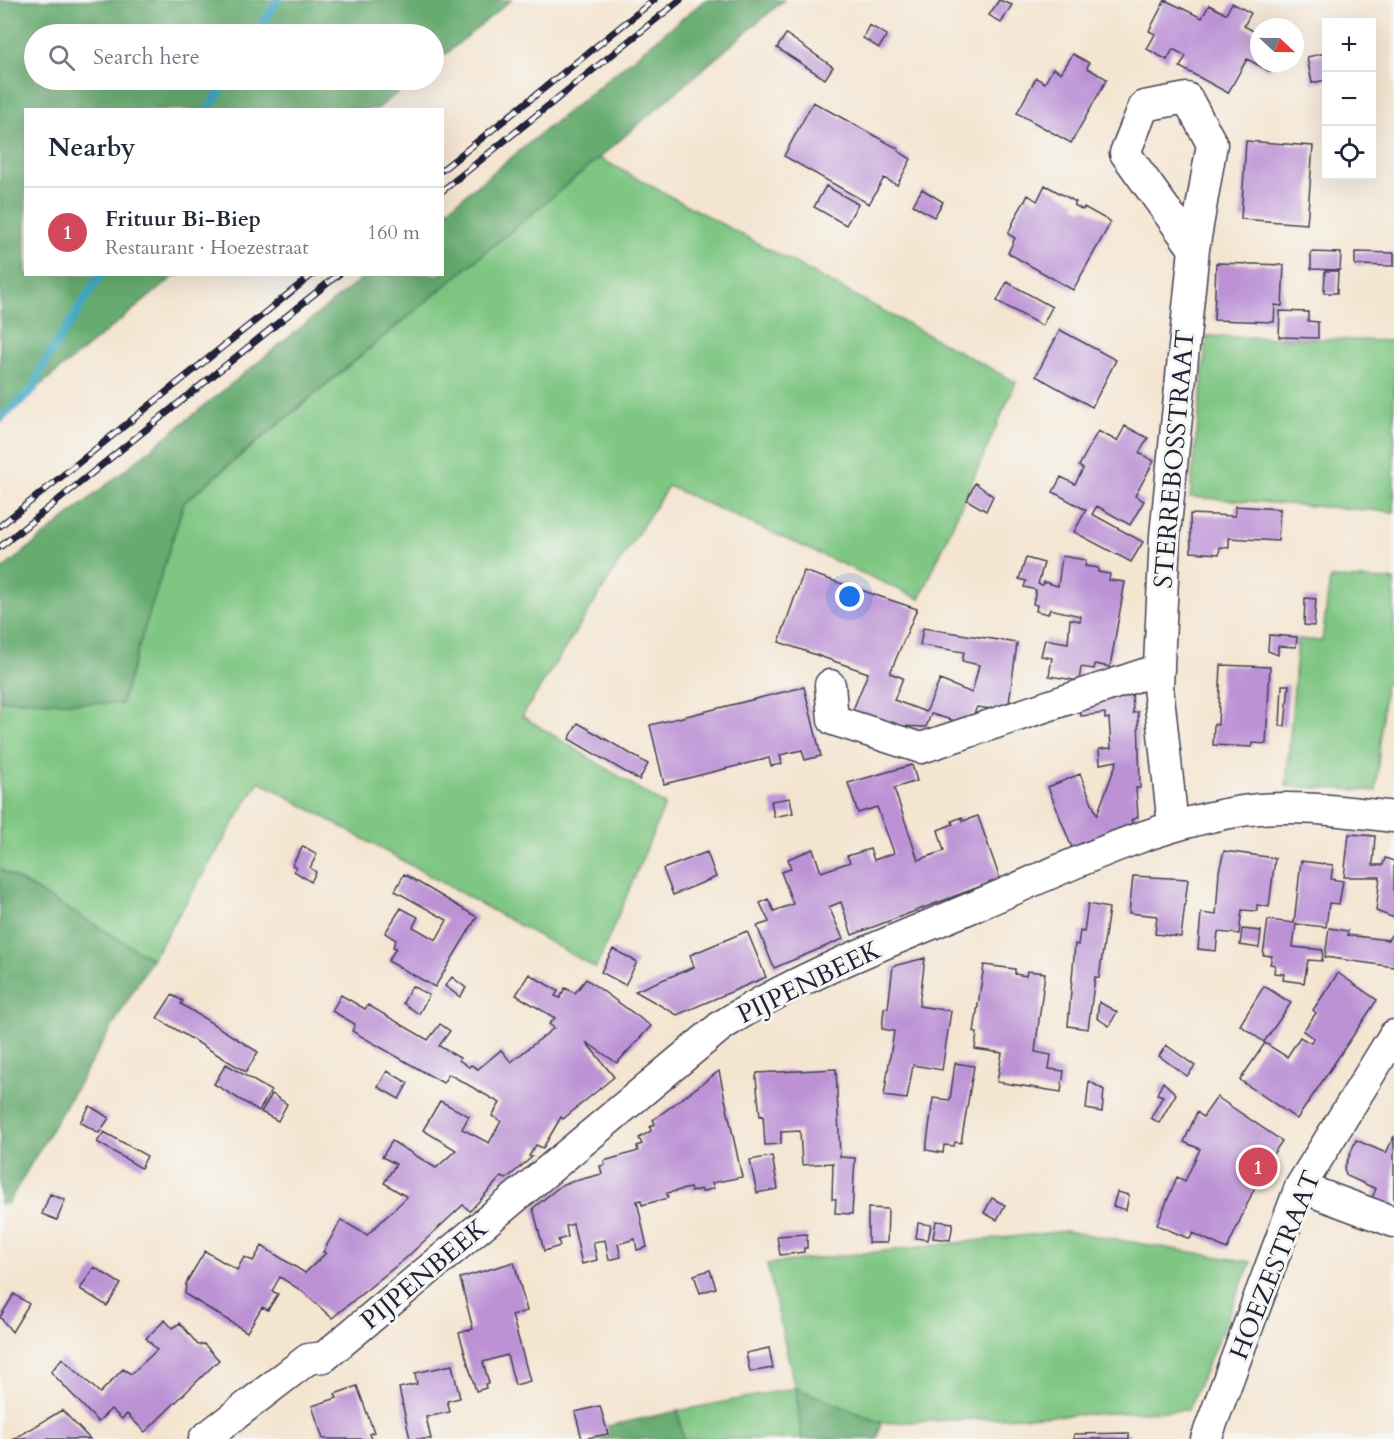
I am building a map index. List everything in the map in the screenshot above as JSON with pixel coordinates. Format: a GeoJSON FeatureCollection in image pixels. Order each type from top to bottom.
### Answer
{"type":"FeatureCollection","features":[{"type":"Feature","properties":{"kind":"street","name":"STERREBOSSTRAAT"},"geometry":{"type":"LineString","coordinates":[[1173,826],[1158,687],[1165,535],[1194,249]]}},
{"type":"Feature","properties":{"kind":"street"},"geometry":{"type":"LineString","coordinates":[[830,685],[833,720],[921,748],[1159,669]]}},
{"type":"Feature","properties":{"kind":"street","name":"PIJPENBEEK"},"geometry":{"type":"LineString","coordinates":[[204,1439],[308,1359],[324,1358],[651,1084],[722,1026],[758,1002],[842,963],[1109,849],[1173,826],[1238,811],[1317,808],[1394,817]]}},
{"type":"Feature","properties":{"kind":"street","name":"HOEZESTRAAT"},"geometry":{"type":"LineString","coordinates":[[1206,1439],[1300,1187],[1394,1035]]}},
{"type":"Feature","properties":{"kind":"street"},"geometry":{"type":"LineString","coordinates":[[1300,1187],[1394,1222]]}},
{"type":"Feature","properties":{"kind":"green space"},"geometry":{"type":"Polygon","coordinates":[[[0,0],[511,0],[444,56],[444,24],[24,24],[24,90],[401,90],[378,108],[24,108],[24,276],[175,276],[0,418],[0,0]]]}},
{"type":"Feature","properties":{"kind":"green space"},"geometry":{"type":"Polygon","coordinates":[[[705,0],[784,0],[599,158],[184,502],[121,704],[0,700],[0,571],[365,276],[444,276],[444,212],[705,0]]]}},
{"type":"Feature","properties":{"kind":"green space"},"geometry":{"type":"Polygon","coordinates":[[[599,158],[1016,382],[920,599],[668,486],[522,716],[665,805],[596,968],[259,781],[152,959],[0,869],[0,700],[121,704],[184,503],[599,158]]]}},
{"type":"Feature","properties":{"kind":"green space"},"geometry":{"type":"Polygon","coordinates":[[[1207,336],[1394,341],[1394,512],[1190,497],[1207,336]]]}},
{"type":"Feature","properties":{"kind":"green space"},"geometry":{"type":"Polygon","coordinates":[[[1330,578],[1394,580],[1394,684],[1385,683],[1376,791],[1286,786],[1298,639],[1322,641],[1330,578]]]}},
{"type":"Feature","properties":{"kind":"green space"},"geometry":{"type":"Polygon","coordinates":[[[0,869],[152,959],[8,1203],[0,1204],[0,869]]]}},
{"type":"Feature","properties":{"kind":"green space"},"geometry":{"type":"Polygon","coordinates":[[[1065,1231],[1251,1262],[1188,1410],[882,1423],[796,1388],[801,1439],[683,1439],[678,1411],[795,1388],[767,1264],[1065,1231]]]}},
{"type":"Feature","properties":{"kind":"green space"},"geometry":{"type":"Polygon","coordinates":[[[796,1388],[882,1423],[877,1439],[801,1439],[796,1388]]]}},
{"type":"Feature","properties":{"kind":"green space"},"geometry":{"type":"Polygon","coordinates":[[[678,1411],[683,1439],[594,1439],[610,1435],[607,1426],[678,1411]]]}},
{"type":"Feature","properties":{"kind":"building"},"geometry":{"type":"Polygon","coordinates":[[[999,0],[1012,5],[1001,23],[989,15],[999,0]]]}},
{"type":"Feature","properties":{"kind":"building"},"geometry":{"type":"Polygon","coordinates":[[[1165,0],[1202,18],[1209,5],[1226,14],[1232,3],[1251,13],[1244,26],[1250,29],[1250,61],[1247,59],[1228,93],[1180,67],[1186,56],[1173,49],[1167,60],[1147,49],[1155,34],[1149,31],[1165,0]]]}},
{"type":"Feature","properties":{"kind":"building"},"geometry":{"type":"Polygon","coordinates":[[[869,25],[887,35],[879,48],[863,38],[869,25]]]}},
{"type":"Feature","properties":{"kind":"building"},"geometry":{"type":"Polygon","coordinates":[[[786,34],[833,67],[825,79],[777,48],[786,34]]]}},
{"type":"Feature","properties":{"kind":"building"},"geometry":{"type":"Polygon","coordinates":[[[1073,54],[1089,63],[1087,68],[1107,79],[1071,143],[1017,113],[1036,78],[1045,83],[1053,68],[1061,73],[1073,54]]]}},
{"type":"Feature","properties":{"kind":"building"},"geometry":{"type":"Polygon","coordinates":[[[1322,54],[1322,81],[1312,83],[1307,57],[1322,54]]]}},
{"type":"Feature","properties":{"kind":"building"},"geometry":{"type":"Polygon","coordinates":[[[813,102],[899,149],[898,151],[911,159],[897,185],[884,178],[869,204],[784,156],[813,102]]]}},
{"type":"Feature","properties":{"kind":"building"},"geometry":{"type":"Polygon","coordinates":[[[1246,141],[1313,146],[1307,224],[1241,219],[1246,141]]]}},
{"type":"Feature","properties":{"kind":"building"},"geometry":{"type":"Polygon","coordinates":[[[1045,185],[1076,202],[1074,205],[1083,210],[1084,207],[1111,222],[1073,290],[1008,253],[1015,238],[1008,234],[1017,214],[1028,195],[1037,201],[1045,185]]]}},
{"type":"Feature","properties":{"kind":"building"},"geometry":{"type":"Polygon","coordinates":[[[826,186],[858,204],[846,225],[814,207],[826,186]]]}},
{"type":"Feature","properties":{"kind":"building"},"geometry":{"type":"Polygon","coordinates":[[[922,189],[943,202],[934,217],[913,205],[922,189]]]}},
{"type":"Feature","properties":{"kind":"building"},"geometry":{"type":"Polygon","coordinates":[[[1311,252],[1341,253],[1340,270],[1311,269],[1311,252]]]}},
{"type":"Feature","properties":{"kind":"building"},"geometry":{"type":"Polygon","coordinates":[[[1355,252],[1394,253],[1394,266],[1355,265],[1355,252]]]}},
{"type":"Feature","properties":{"kind":"building"},"geometry":{"type":"Polygon","coordinates":[[[1216,263],[1284,265],[1282,306],[1275,305],[1274,322],[1214,320],[1216,263]]]}},
{"type":"Feature","properties":{"kind":"building"},"geometry":{"type":"Polygon","coordinates":[[[1325,271],[1338,271],[1337,293],[1324,293],[1325,271]]]}},
{"type":"Feature","properties":{"kind":"building"},"geometry":{"type":"Polygon","coordinates":[[[1007,282],[1052,307],[1042,326],[997,301],[1007,282]]]}},
{"type":"Feature","properties":{"kind":"building"},"geometry":{"type":"Polygon","coordinates":[[[1280,311],[1308,312],[1308,321],[1318,322],[1318,338],[1279,337],[1280,311]]]}},
{"type":"Feature","properties":{"kind":"building"},"geometry":{"type":"Polygon","coordinates":[[[1060,330],[1116,360],[1092,407],[1036,376],[1060,330]]]}},
{"type":"Feature","properties":{"kind":"building"},"geometry":{"type":"Polygon","coordinates":[[[1125,426],[1148,438],[1139,453],[1154,461],[1135,496],[1144,501],[1130,525],[1097,506],[1092,514],[1143,542],[1131,562],[1074,532],[1086,510],[1053,492],[1061,477],[1075,484],[1083,469],[1079,466],[1098,431],[1117,441],[1125,426]]]}},
{"type":"Feature","properties":{"kind":"building"},"geometry":{"type":"Polygon","coordinates":[[[975,483],[993,496],[986,511],[967,500],[975,483]]]}},
{"type":"Feature","properties":{"kind":"building"},"geometry":{"type":"Polygon","coordinates":[[[1235,506],[1280,509],[1278,541],[1229,538],[1229,548],[1220,547],[1219,554],[1191,552],[1190,514],[1235,516],[1235,506]]]}},
{"type":"Feature","properties":{"kind":"building"},"geometry":{"type":"Polygon","coordinates":[[[1062,556],[1086,560],[1085,566],[1098,568],[1098,572],[1110,574],[1109,580],[1125,582],[1110,667],[1095,664],[1094,669],[1081,667],[1079,681],[1049,676],[1052,658],[1041,656],[1045,639],[1068,643],[1070,619],[1080,621],[1081,616],[1050,609],[1048,614],[1036,611],[1037,605],[1033,604],[1036,590],[1024,587],[1026,581],[1019,579],[1026,558],[1044,563],[1038,584],[1043,585],[1044,582],[1058,586],[1062,556]]]}},
{"type":"Feature","properties":{"kind":"building"},"geometry":{"type":"Polygon","coordinates":[[[804,571],[917,609],[890,673],[903,678],[894,700],[926,712],[940,680],[972,693],[979,665],[962,661],[964,652],[920,645],[923,628],[1017,643],[1008,711],[977,707],[969,725],[931,714],[926,727],[896,726],[873,716],[872,720],[852,712],[868,673],[779,642],[804,571]]]}},
{"type":"Feature","properties":{"kind":"building"},"geometry":{"type":"Polygon","coordinates":[[[1305,598],[1316,599],[1314,626],[1304,625],[1305,598]]]}},
{"type":"Feature","properties":{"kind":"building"},"geometry":{"type":"Polygon","coordinates":[[[1269,635],[1297,637],[1296,647],[1278,646],[1278,655],[1268,651],[1269,635]]]}},
{"type":"Feature","properties":{"kind":"building"},"geometry":{"type":"Polygon","coordinates":[[[1221,665],[1270,667],[1266,744],[1253,743],[1252,747],[1213,745],[1214,724],[1218,725],[1221,665]]]}},
{"type":"Feature","properties":{"kind":"building"},"geometry":{"type":"Polygon","coordinates":[[[1282,685],[1289,685],[1285,726],[1280,726],[1282,685]]]}},
{"type":"Feature","properties":{"kind":"building"},"geometry":{"type":"Polygon","coordinates":[[[804,687],[821,756],[805,760],[802,750],[780,755],[782,764],[771,766],[769,758],[664,784],[650,725],[804,687]]]}},
{"type":"Feature","properties":{"kind":"building"},"geometry":{"type":"Polygon","coordinates":[[[1132,691],[1133,713],[1138,712],[1140,788],[1136,788],[1138,817],[1131,820],[1133,825],[1072,848],[1048,787],[1080,774],[1097,815],[1117,761],[1100,764],[1099,749],[1111,748],[1109,718],[1105,719],[1105,713],[1081,716],[1080,703],[1132,691]]]}},
{"type":"Feature","properties":{"kind":"building"},"geometry":{"type":"Polygon","coordinates":[[[578,723],[648,764],[639,780],[569,739],[578,723]]]}},
{"type":"Feature","properties":{"kind":"building"},"geometry":{"type":"Polygon","coordinates":[[[912,765],[917,781],[894,788],[918,860],[944,851],[938,830],[953,824],[952,821],[962,817],[963,821],[978,816],[1000,879],[852,935],[841,902],[829,907],[843,939],[774,968],[757,926],[769,922],[760,903],[768,899],[774,911],[793,904],[781,872],[791,869],[788,859],[813,849],[821,872],[850,862],[847,856],[870,849],[874,860],[894,853],[877,807],[858,813],[848,783],[912,765]]]}},
{"type":"Feature","properties":{"kind":"building"},"geometry":{"type":"Polygon","coordinates":[[[790,798],[793,813],[774,817],[771,801],[790,798]]]}},
{"type":"Feature","properties":{"kind":"building"},"geometry":{"type":"Polygon","coordinates":[[[1349,834],[1375,836],[1373,865],[1383,865],[1385,858],[1394,861],[1394,918],[1376,911],[1380,877],[1344,877],[1349,834]]]}},
{"type":"Feature","properties":{"kind":"building"},"geometry":{"type":"Polygon","coordinates":[[[303,846],[317,854],[310,868],[316,872],[311,882],[294,871],[296,867],[292,865],[303,846]]]}},
{"type":"Feature","properties":{"kind":"building"},"geometry":{"type":"Polygon","coordinates":[[[1224,851],[1275,858],[1269,907],[1257,905],[1257,911],[1242,910],[1239,934],[1218,932],[1216,951],[1198,949],[1201,913],[1216,915],[1219,871],[1224,851]]]}},
{"type":"Feature","properties":{"kind":"building"},"geometry":{"type":"Polygon","coordinates":[[[707,852],[716,877],[673,895],[663,869],[707,852]]]}},
{"type":"Feature","properties":{"kind":"building"},"geometry":{"type":"Polygon","coordinates":[[[1301,861],[1333,865],[1331,879],[1343,881],[1339,904],[1329,903],[1326,927],[1296,924],[1293,947],[1323,950],[1322,961],[1308,960],[1304,983],[1283,980],[1284,974],[1274,973],[1275,965],[1270,964],[1272,956],[1263,955],[1268,920],[1294,923],[1301,861]]]}},
{"type":"Feature","properties":{"kind":"building"},"geometry":{"type":"Polygon","coordinates":[[[404,874],[477,917],[435,987],[388,961],[396,948],[393,947],[396,940],[385,933],[401,908],[418,917],[413,927],[436,940],[447,920],[395,891],[404,874]]]}},
{"type":"Feature","properties":{"kind":"building"},"geometry":{"type":"Polygon","coordinates":[[[1133,876],[1188,879],[1181,937],[1155,934],[1157,916],[1129,913],[1133,876]]]}},
{"type":"Feature","properties":{"kind":"building"},"geometry":{"type":"Polygon","coordinates":[[[1088,904],[1109,908],[1099,978],[1095,977],[1088,1029],[1068,1026],[1075,944],[1078,945],[1080,931],[1084,932],[1088,904]]]}},
{"type":"Feature","properties":{"kind":"building"},"geometry":{"type":"Polygon","coordinates":[[[1329,928],[1348,931],[1347,935],[1388,940],[1394,931],[1394,967],[1325,957],[1329,928]]]}},
{"type":"Feature","properties":{"kind":"building"},"geometry":{"type":"Polygon","coordinates":[[[1242,929],[1261,931],[1259,948],[1240,945],[1242,929]]]}},
{"type":"Feature","properties":{"kind":"building"},"geometry":{"type":"Polygon","coordinates":[[[747,931],[766,977],[677,1015],[635,991],[694,967],[690,955],[747,931]]]}},
{"type":"Feature","properties":{"kind":"building"},"geometry":{"type":"Polygon","coordinates":[[[613,949],[637,962],[625,985],[601,972],[613,949]]]}},
{"type":"Feature","properties":{"kind":"building"},"geometry":{"type":"Polygon","coordinates":[[[925,958],[919,1006],[951,1011],[942,1070],[913,1065],[907,1099],[884,1096],[894,1031],[882,1029],[884,1008],[888,1008],[893,966],[925,958]]]}},
{"type":"Feature","properties":{"kind":"building"},"geometry":{"type":"Polygon","coordinates":[[[984,965],[1015,969],[1015,974],[1026,976],[1027,971],[1045,973],[1035,1052],[1051,1055],[1049,1069],[1064,1071],[1061,1092],[997,1082],[1002,1053],[975,1049],[977,1033],[974,1032],[984,965]]]}},
{"type":"Feature","properties":{"kind":"building"},"geometry":{"type":"Polygon","coordinates":[[[1338,973],[1377,1000],[1297,1119],[1240,1080],[1265,1043],[1287,1057],[1300,1037],[1310,1043],[1314,1038],[1303,1031],[1316,1013],[1313,1010],[1338,973]]]}},
{"type":"Feature","properties":{"kind":"building"},"geometry":{"type":"Polygon","coordinates":[[[529,974],[558,991],[555,996],[560,998],[565,988],[575,993],[586,979],[651,1026],[617,1063],[586,1042],[614,1077],[563,1119],[561,1117],[543,1148],[536,1145],[529,1156],[532,1157],[506,1179],[501,1177],[470,1211],[463,1205],[406,1258],[332,1318],[302,1291],[280,1277],[272,1291],[278,1294],[268,1310],[262,1307],[247,1332],[185,1294],[186,1283],[205,1251],[237,1270],[244,1257],[253,1261],[262,1246],[305,1273],[326,1253],[323,1252],[341,1220],[367,1235],[407,1197],[384,1183],[396,1164],[382,1157],[392,1141],[436,1168],[456,1150],[423,1130],[440,1101],[469,1116],[462,1129],[489,1143],[501,1121],[492,1116],[500,1103],[449,1074],[443,1083],[352,1031],[355,1024],[332,1011],[341,995],[365,1009],[368,1005],[428,1040],[440,1024],[450,1031],[439,1046],[460,1058],[459,1060],[469,1067],[471,1065],[478,1069],[501,1050],[511,1062],[554,1028],[549,1024],[555,1018],[516,995],[529,974]]]}},
{"type":"Feature","properties":{"kind":"building"},"geometry":{"type":"Polygon","coordinates":[[[452,977],[466,988],[460,997],[445,986],[452,977]]]}},
{"type":"Feature","properties":{"kind":"building"},"geometry":{"type":"Polygon","coordinates":[[[412,986],[429,995],[419,1014],[403,1003],[412,986]]]}},
{"type":"Feature","properties":{"kind":"building"},"geometry":{"type":"Polygon","coordinates":[[[1264,986],[1291,1003],[1264,1042],[1240,1025],[1264,986]]]}},
{"type":"Feature","properties":{"kind":"building"},"geometry":{"type":"Polygon","coordinates":[[[172,995],[183,1001],[181,1004],[258,1052],[246,1072],[157,1018],[172,995]]]}},
{"type":"Feature","properties":{"kind":"building"},"geometry":{"type":"Polygon","coordinates":[[[1099,1002],[1117,1012],[1109,1026],[1097,1018],[1099,1002]]]}},
{"type":"Feature","properties":{"kind":"building"},"geometry":{"type":"Polygon","coordinates":[[[1166,1045],[1195,1066],[1187,1076],[1159,1056],[1166,1045]]]}},
{"type":"Feature","properties":{"kind":"building"},"geometry":{"type":"Polygon","coordinates":[[[955,1063],[974,1066],[961,1143],[955,1142],[954,1146],[944,1145],[943,1153],[926,1150],[933,1098],[950,1100],[955,1063]]]}},
{"type":"Feature","properties":{"kind":"building"},"geometry":{"type":"Polygon","coordinates":[[[226,1064],[271,1091],[259,1111],[214,1084],[226,1064]]]}},
{"type":"Feature","properties":{"kind":"building"},"geometry":{"type":"Polygon","coordinates":[[[836,1069],[840,1157],[855,1158],[852,1214],[835,1213],[836,1199],[832,1199],[833,1163],[802,1165],[800,1131],[781,1132],[781,1144],[765,1145],[763,1115],[760,1116],[757,1073],[836,1069]]]}},
{"type":"Feature","properties":{"kind":"building"},"geometry":{"type":"Polygon","coordinates":[[[387,1071],[408,1083],[399,1099],[378,1087],[387,1071]]]}},
{"type":"Feature","properties":{"kind":"building"},"geometry":{"type":"Polygon","coordinates":[[[719,1071],[742,1177],[712,1183],[714,1188],[702,1192],[701,1189],[691,1192],[690,1188],[667,1193],[668,1198],[642,1205],[641,1200],[637,1201],[647,1247],[637,1250],[635,1239],[618,1244],[621,1257],[609,1260],[605,1240],[593,1242],[597,1260],[582,1264],[573,1224],[566,1226],[568,1237],[558,1240],[560,1246],[544,1251],[533,1208],[563,1184],[602,1174],[600,1166],[605,1165],[604,1161],[638,1151],[637,1146],[642,1144],[639,1138],[651,1131],[650,1127],[655,1123],[653,1120],[719,1071]]]}},
{"type":"Feature","properties":{"kind":"building"},"geometry":{"type":"Polygon","coordinates":[[[1089,1081],[1104,1090],[1102,1112],[1086,1109],[1089,1081]]]}},
{"type":"Feature","properties":{"kind":"building"},"geometry":{"type":"Polygon","coordinates":[[[1163,1082],[1176,1094],[1159,1123],[1151,1118],[1163,1096],[1157,1094],[1163,1082]]]}},
{"type":"Feature","properties":{"kind":"building"},"geometry":{"type":"Polygon","coordinates":[[[272,1094],[287,1104],[278,1121],[261,1112],[272,1094]]]}},
{"type":"Feature","properties":{"kind":"building"},"geometry":{"type":"Polygon","coordinates":[[[1217,1097],[1282,1141],[1263,1169],[1227,1249],[1193,1233],[1190,1239],[1157,1225],[1177,1177],[1185,1181],[1200,1149],[1184,1142],[1197,1112],[1203,1117],[1217,1097]]]}},
{"type":"Feature","properties":{"kind":"building"},"geometry":{"type":"Polygon","coordinates":[[[90,1106],[109,1118],[99,1133],[80,1122],[90,1106]]]}},
{"type":"Feature","properties":{"kind":"building"},"geometry":{"type":"Polygon","coordinates":[[[104,1132],[147,1156],[141,1168],[97,1142],[104,1132]]]}},
{"type":"Feature","properties":{"kind":"building"},"geometry":{"type":"Polygon","coordinates":[[[1394,1136],[1394,1207],[1372,1198],[1376,1189],[1347,1176],[1344,1169],[1356,1140],[1386,1153],[1394,1136]]]}},
{"type":"Feature","properties":{"kind":"building"},"geometry":{"type":"Polygon","coordinates":[[[772,1156],[778,1189],[757,1193],[750,1160],[772,1156]]]}},
{"type":"Feature","properties":{"kind":"building"},"geometry":{"type":"Polygon","coordinates":[[[1117,1192],[1129,1195],[1126,1210],[1113,1206],[1117,1192]]]}},
{"type":"Feature","properties":{"kind":"building"},"geometry":{"type":"Polygon","coordinates":[[[50,1194],[65,1200],[57,1220],[42,1214],[50,1194]]]}},
{"type":"Feature","properties":{"kind":"building"},"geometry":{"type":"Polygon","coordinates":[[[992,1198],[1005,1205],[997,1220],[984,1213],[992,1198]]]}},
{"type":"Feature","properties":{"kind":"building"},"geometry":{"type":"Polygon","coordinates":[[[868,1208],[888,1209],[887,1243],[868,1243],[868,1208]]]}},
{"type":"Feature","properties":{"kind":"building"},"geometry":{"type":"Polygon","coordinates":[[[936,1221],[953,1223],[950,1240],[933,1238],[936,1221]]]}},
{"type":"Feature","properties":{"kind":"building"},"geometry":{"type":"Polygon","coordinates":[[[918,1223],[931,1225],[928,1240],[916,1238],[918,1223]]]}},
{"type":"Feature","properties":{"kind":"building"},"geometry":{"type":"Polygon","coordinates":[[[807,1234],[807,1248],[804,1248],[804,1252],[780,1255],[777,1236],[807,1234]]]}},
{"type":"Feature","properties":{"kind":"building"},"geometry":{"type":"Polygon","coordinates":[[[514,1262],[527,1311],[512,1315],[530,1381],[515,1385],[507,1355],[483,1362],[489,1383],[485,1384],[486,1388],[476,1391],[459,1333],[473,1329],[460,1278],[514,1262]]]}},
{"type":"Feature","properties":{"kind":"building"},"geometry":{"type":"Polygon","coordinates":[[[94,1267],[121,1284],[107,1306],[80,1289],[94,1267]]]}},
{"type":"Feature","properties":{"kind":"building"},"geometry":{"type":"Polygon","coordinates":[[[710,1270],[716,1288],[700,1293],[694,1275],[710,1270]]]}},
{"type":"Feature","properties":{"kind":"building"},"geometry":{"type":"Polygon","coordinates":[[[14,1294],[29,1304],[12,1332],[0,1317],[14,1294]]]}},
{"type":"Feature","properties":{"kind":"building"},"geometry":{"type":"Polygon","coordinates":[[[165,1320],[172,1328],[180,1323],[198,1345],[204,1344],[219,1360],[145,1432],[127,1414],[122,1419],[111,1409],[98,1422],[51,1372],[62,1358],[100,1393],[123,1369],[131,1374],[157,1350],[146,1338],[165,1320]]]}},
{"type":"Feature","properties":{"kind":"building"},"geometry":{"type":"Polygon","coordinates":[[[769,1348],[773,1368],[750,1372],[746,1353],[769,1348]]]}},
{"type":"Feature","properties":{"kind":"building"},"geometry":{"type":"Polygon","coordinates":[[[452,1365],[460,1398],[447,1401],[450,1412],[426,1417],[431,1439],[410,1439],[399,1388],[417,1384],[415,1373],[452,1365]]]}},
{"type":"Feature","properties":{"kind":"building"},"geometry":{"type":"Polygon","coordinates":[[[357,1386],[374,1432],[369,1434],[371,1439],[323,1439],[312,1406],[337,1398],[335,1394],[357,1386]]]}},
{"type":"Feature","properties":{"kind":"building"},"geometry":{"type":"Polygon","coordinates":[[[600,1406],[608,1434],[582,1439],[575,1412],[600,1406]]]}},
{"type":"Feature","properties":{"kind":"building"},"geometry":{"type":"Polygon","coordinates":[[[62,1410],[90,1439],[14,1439],[62,1410]]]}},
{"type":"Feature","properties":{"kind":"building"},"geometry":{"type":"Polygon","coordinates":[[[1129,1433],[1129,1439],[1074,1439],[1074,1434],[1129,1433]]]}},
{"type":"Feature","properties":{"kind":"waterway"},"geometry":{"type":"LineString","coordinates":[[262,24],[278,0]]}},
{"type":"Feature","properties":{"kind":"waterway"},"geometry":{"type":"LineString","coordinates":[[209,108],[221,90]]}},
{"type":"Feature","properties":{"kind":"waterway"},"geometry":{"type":"LineString","coordinates":[[0,419],[34,388],[43,365],[100,276]]}},
{"type":"Feature","properties":{"kind":"railway"},"geometry":{"type":"LineString","coordinates":[[444,168],[654,0]]}},
{"type":"Feature","properties":{"kind":"railway"},"geometry":{"type":"LineString","coordinates":[[444,189],[680,0]]}},
{"type":"Feature","properties":{"kind":"railway"},"geometry":{"type":"LineString","coordinates":[[0,526],[311,276]]}},
{"type":"Feature","properties":{"kind":"railway"},"geometry":{"type":"LineString","coordinates":[[0,547],[337,276]]}},
{"type":"Feature","properties":{"kind":"place","name":"Frituur Bi-Biep"},"geometry":{"type":"Point","coordinates":[1258,1167]}}]}
